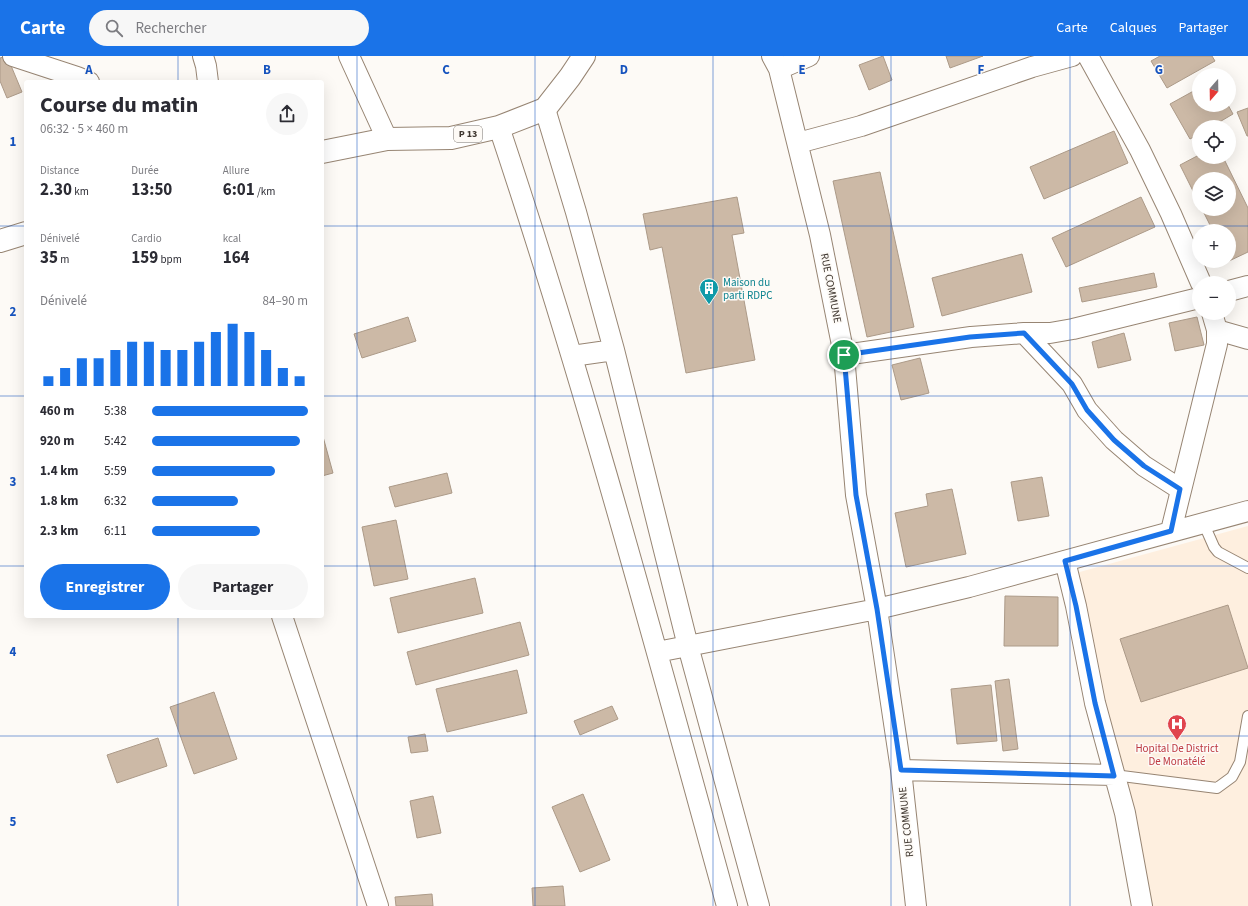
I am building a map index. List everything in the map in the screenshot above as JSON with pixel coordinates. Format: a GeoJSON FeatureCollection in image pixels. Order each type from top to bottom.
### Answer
{"type":"FeatureCollection","features":[{"type":"Feature","properties":{"kind":"main road"},"geometry":{"type":"LineString","coordinates":[[545,109],[584,56]]}},
{"type":"Feature","properties":{"kind":"main road","name":"P 13"},"geometry":{"type":"LineString","coordinates":[[324,152],[386,139],[451,138],[499,127],[545,109]]}},
{"type":"Feature","properties":{"kind":"main road"},"geometry":{"type":"LineString","coordinates":[[0,241],[24,234]]}},
{"type":"Feature","properties":{"kind":"street"},"geometry":{"type":"LineString","coordinates":[[13,56],[84,80]]}},
{"type":"Feature","properties":{"kind":"street"},"geometry":{"type":"LineString","coordinates":[[203,56],[208,80]]}},
{"type":"Feature","properties":{"kind":"street"},"geometry":{"type":"LineString","coordinates":[[349,56],[386,139]]}},
{"type":"Feature","properties":{"kind":"street"},"geometry":{"type":"LineString","coordinates":[[776,63],[809,56]]}},
{"type":"Feature","properties":{"kind":"street"},"geometry":{"type":"LineString","coordinates":[[798,143],[861,126],[1030,62],[1072,56]]}},
{"type":"Feature","properties":{"kind":"street"},"geometry":{"type":"LineString","coordinates":[[1088,56],[1140,150],[1171,214],[1198,276]]}},
{"type":"Feature","properties":{"kind":"street","name":"RUE COMMUNE"},"geometry":{"type":"LineString","coordinates":[[776,63],[798,143],[820,235],[844,355],[856,495],[877,609],[901,770],[916,906]]}},
{"type":"Feature","properties":{"kind":"street"},"geometry":{"type":"LineString","coordinates":[[545,109],[576,212],[614,350],[688,646],[759,906]]}},
{"type":"Feature","properties":{"kind":"street"},"geometry":{"type":"LineString","coordinates":[[499,127],[572,356],[658,652],[727,906]]}},
{"type":"Feature","properties":{"kind":"street"},"geometry":{"type":"LineString","coordinates":[[1236,289],[1248,286]]}},
{"type":"Feature","properties":{"kind":"street"},"geometry":{"type":"LineString","coordinates":[[844,355],[970,337],[1024,333],[1050,333],[1073,329],[1192,300]]}},
{"type":"Feature","properties":{"kind":"street"},"geometry":{"type":"LineString","coordinates":[[1215,322],[1248,339]]}},
{"type":"Feature","properties":{"kind":"street"},"geometry":{"type":"LineString","coordinates":[[1171,531],[1180,489],[1217,344],[1215,322]]}},
{"type":"Feature","properties":{"kind":"street"},"geometry":{"type":"LineString","coordinates":[[1024,333],[1072,384],[1087,410],[1114,440],[1144,466],[1180,489]]}},
{"type":"Feature","properties":{"kind":"street"},"geometry":{"type":"LineString","coordinates":[[572,356],[614,350]]}},
{"type":"Feature","properties":{"kind":"street"},"geometry":{"type":"LineString","coordinates":[[658,652],[877,609],[969,587],[1248,510]]}},
{"type":"Feature","properties":{"kind":"street"},"geometry":{"type":"LineString","coordinates":[[1065,561],[1076,606],[1095,703],[1125,813],[1142,906]]}},
{"type":"Feature","properties":{"kind":"street"},"geometry":{"type":"LineString","coordinates":[[283,618],[378,906]]}},
{"type":"Feature","properties":{"kind":"street"},"geometry":{"type":"LineString","coordinates":[[901,770],[1114,776]]}},
{"type":"Feature","properties":{"kind":"lane"},"geometry":{"type":"LineString","coordinates":[[1203,522],[1214,547],[1218,552],[1248,568]]}},
{"type":"Feature","properties":{"kind":"lane"},"geometry":{"type":"LineString","coordinates":[[1114,776],[1217,788],[1232,777],[1240,762],[1248,716]]}},
{"type":"Feature","properties":{"kind":"shaded area","name":"Hopital De District De Monatélé"},"geometry":{"type":"Polygon","coordinates":[[[1248,526],[1248,906],[1147,906],[1065,576],[1248,526]]]}},
{"type":"Feature","properties":{"kind":"building"},"geometry":{"type":"Polygon","coordinates":[[[7,56],[22,92],[7,98],[0,81],[0,58],[7,56]]]}},
{"type":"Feature","properties":{"kind":"building"},"geometry":{"type":"Polygon","coordinates":[[[883,56],[892,80],[869,90],[859,65],[883,56]]]}},
{"type":"Feature","properties":{"kind":"building"},"geometry":{"type":"Polygon","coordinates":[[[946,56],[983,56],[950,68],[946,56]]]}},
{"type":"Feature","properties":{"kind":"building"},"geometry":{"type":"Polygon","coordinates":[[[1160,56],[1212,56],[1215,61],[1203,68],[1192,68],[1192,74],[1167,88],[1151,61],[1160,56]]]}},
{"type":"Feature","properties":{"kind":"building"},"geometry":{"type":"Polygon","coordinates":[[[1192,92],[1192,112],[1232,112],[1233,114],[1223,120],[1192,120],[1192,138],[1190,139],[1170,104],[1192,92]]]}},
{"type":"Feature","properties":{"kind":"building"},"geometry":{"type":"Polygon","coordinates":[[[1248,108],[1248,136],[1247,136],[1237,112],[1248,108]]]}},
{"type":"Feature","properties":{"kind":"building"},"geometry":{"type":"Polygon","coordinates":[[[1114,131],[1128,163],[1044,199],[1030,167],[1114,131]]]}},
{"type":"Feature","properties":{"kind":"building"},"geometry":{"type":"Polygon","coordinates":[[[1192,159],[1192,164],[1226,164],[1230,172],[1192,172],[1192,189],[1180,165],[1192,159]]]}},
{"type":"Feature","properties":{"kind":"building"},"geometry":{"type":"Polygon","coordinates":[[[880,172],[914,327],[867,337],[833,181],[880,172]]]}},
{"type":"Feature","properties":{"kind":"building"},"geometry":{"type":"Polygon","coordinates":[[[1236,184],[1248,208],[1248,252],[1236,258],[1236,224],[1210,224],[1206,216],[1236,216],[1236,184]]]}},
{"type":"Feature","properties":{"kind":"building","name":"Maison du parti RDPC"},"geometry":{"type":"Polygon","coordinates":[[[737,197],[744,233],[732,235],[755,360],[686,373],[662,247],[650,250],[643,214],[737,197]]]}},
{"type":"Feature","properties":{"kind":"building"},"geometry":{"type":"Polygon","coordinates":[[[1141,197],[1155,227],[1066,267],[1052,238],[1141,197]]]}},
{"type":"Feature","properties":{"kind":"building"},"geometry":{"type":"Polygon","coordinates":[[[1022,254],[1032,292],[942,316],[932,278],[1022,254]]]}},
{"type":"Feature","properties":{"kind":"building"},"geometry":{"type":"Polygon","coordinates":[[[1154,273],[1157,287],[1082,302],[1079,288],[1154,273]]]}},
{"type":"Feature","properties":{"kind":"building"},"geometry":{"type":"Polygon","coordinates":[[[408,317],[416,341],[362,358],[354,334],[408,317]]]}},
{"type":"Feature","properties":{"kind":"building"},"geometry":{"type":"Polygon","coordinates":[[[1192,318],[1192,320],[1198,320],[1204,345],[1175,351],[1169,323],[1192,318]]]}},
{"type":"Feature","properties":{"kind":"building"},"geometry":{"type":"Polygon","coordinates":[[[1124,333],[1131,360],[1098,368],[1092,342],[1124,333]]]}},
{"type":"Feature","properties":{"kind":"building"},"geometry":{"type":"Polygon","coordinates":[[[920,358],[929,393],[901,400],[892,365],[920,358]]]}},
{"type":"Feature","properties":{"kind":"building"},"geometry":{"type":"Polygon","coordinates":[[[324,440],[333,473],[324,475],[324,440]]]}},
{"type":"Feature","properties":{"kind":"building"},"geometry":{"type":"Polygon","coordinates":[[[447,473],[452,493],[395,507],[389,487],[447,473]]]}},
{"type":"Feature","properties":{"kind":"building"},"geometry":{"type":"Polygon","coordinates":[[[1042,477],[1049,516],[1018,521],[1011,482],[1042,477]]]}},
{"type":"Feature","properties":{"kind":"building"},"geometry":{"type":"Polygon","coordinates":[[[952,489],[966,554],[906,567],[895,513],[928,506],[926,494],[952,489]]]}},
{"type":"Feature","properties":{"kind":"building"},"geometry":{"type":"Polygon","coordinates":[[[396,520],[408,579],[374,586],[362,527],[396,520]]]}},
{"type":"Feature","properties":{"kind":"building"},"geometry":{"type":"Polygon","coordinates":[[[475,578],[483,613],[398,633],[390,598],[475,578]]]}},
{"type":"Feature","properties":{"kind":"building"},"geometry":{"type":"Polygon","coordinates":[[[1005,596],[1058,597],[1058,646],[1004,646],[1005,596]]]}},
{"type":"Feature","properties":{"kind":"building"},"geometry":{"type":"Polygon","coordinates":[[[1228,605],[1248,668],[1141,702],[1120,639],[1228,605]]]}},
{"type":"Feature","properties":{"kind":"building"},"geometry":{"type":"Polygon","coordinates":[[[520,622],[529,655],[416,685],[407,652],[520,622]]]}},
{"type":"Feature","properties":{"kind":"building"},"geometry":{"type":"Polygon","coordinates":[[[517,670],[527,713],[447,732],[436,689],[517,670]]]}},
{"type":"Feature","properties":{"kind":"building"},"geometry":{"type":"Polygon","coordinates":[[[1009,679],[1018,749],[1003,751],[995,681],[1009,679]]]}},
{"type":"Feature","properties":{"kind":"building"},"geometry":{"type":"Polygon","coordinates":[[[991,685],[997,741],[957,744],[951,689],[991,685]]]}},
{"type":"Feature","properties":{"kind":"building"},"geometry":{"type":"Polygon","coordinates":[[[214,692],[237,759],[194,774],[170,707],[214,692]]]}},
{"type":"Feature","properties":{"kind":"building"},"geometry":{"type":"Polygon","coordinates":[[[612,706],[618,719],[580,735],[574,721],[612,706]]]}},
{"type":"Feature","properties":{"kind":"building"},"geometry":{"type":"Polygon","coordinates":[[[425,734],[428,751],[411,753],[408,737],[425,734]]]}},
{"type":"Feature","properties":{"kind":"building"},"geometry":{"type":"Polygon","coordinates":[[[158,738],[167,766],[117,783],[107,755],[158,738]]]}},
{"type":"Feature","properties":{"kind":"building"},"geometry":{"type":"Polygon","coordinates":[[[583,794],[610,860],[580,872],[552,807],[583,794]]]}},
{"type":"Feature","properties":{"kind":"building"},"geometry":{"type":"Polygon","coordinates":[[[433,796],[441,833],[417,838],[410,801],[433,796]]]}},
{"type":"Feature","properties":{"kind":"building"},"geometry":{"type":"Polygon","coordinates":[[[563,886],[565,906],[533,906],[532,888],[563,886]]]}},
{"type":"Feature","properties":{"kind":"building"},"geometry":{"type":"Polygon","coordinates":[[[432,894],[433,906],[396,906],[395,897],[432,894]]]}},
{"type":"Feature","properties":{"kind":"place","name":"Maison du parti RDPC"},"geometry":{"type":"Point","coordinates":[709,305]}},
{"type":"Feature","properties":{"kind":"place","name":"Hopital De District De Monatélé"},"geometry":{"type":"Point","coordinates":[1177,741]}},
{"type":"Feature","properties":{"kind":"route"},"geometry":{"type":"LineString","coordinates":[[1024,333],[1072,384],[1087,410],[1114,440],[1144,466],[1180,489],[1171,531],[1065,561],[1076,606],[1095,703],[1114,776],[901,770],[877,609],[856,495],[844,355],[970,337],[1024,333]]}}]}
